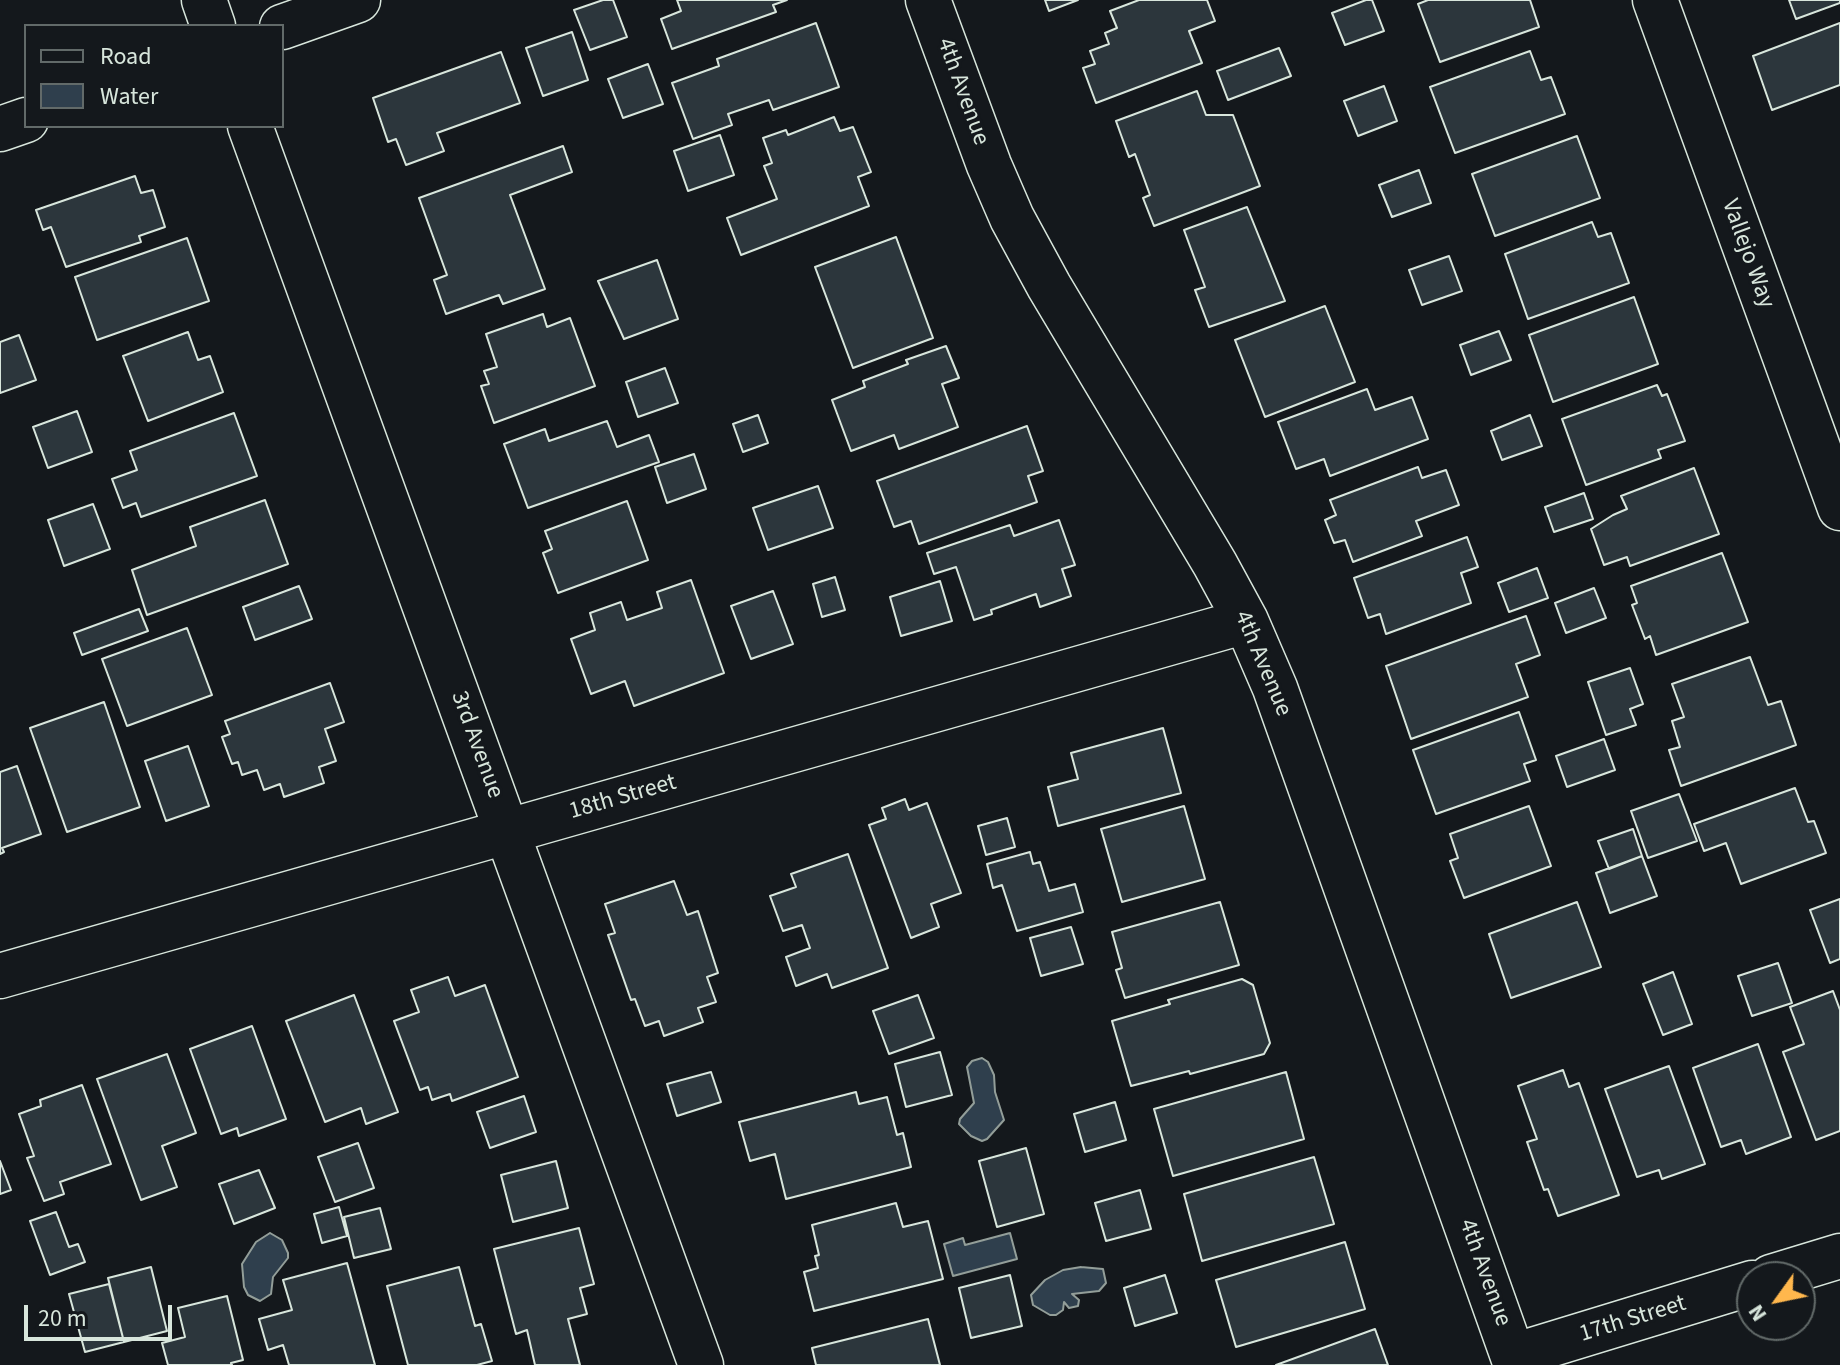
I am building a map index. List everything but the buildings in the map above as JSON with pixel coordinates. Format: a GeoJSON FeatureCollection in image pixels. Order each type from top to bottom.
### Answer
{"type":"FeatureCollection","features":[{"type":"Feature","properties":{"kind":"street"},"geometry":{"type":"LineString","coordinates":[[204,0],[212,24]]}},
{"type":"Feature","properties":{"kind":"street"},"geometry":{"type":"LineString","coordinates":[[284,26],[358,0]]}},
{"type":"Feature","properties":{"kind":"street","name":"4th Avenue"},"geometry":{"type":"LineString","coordinates":[[928,0],[989,165],[1012,218],[1049,286],[1181,504],[1246,621],[1275,688],[1515,1360]]}},
{"type":"Feature","properties":{"kind":"street","name":"Vallejo Way"},"geometry":{"type":"LineString","coordinates":[[1655,0],[1840,508]]}},
{"type":"Feature","properties":{"kind":"street"},"geometry":{"type":"LineString","coordinates":[[0,129],[24,121]]}},
{"type":"Feature","properties":{"kind":"street","name":"3rd Avenue"},"geometry":{"type":"LineString","coordinates":[[251,128],[701,1365]]}},
{"type":"Feature","properties":{"kind":"street","name":"18th Street"},"geometry":{"type":"LineString","coordinates":[[0,976],[1246,621]]}},
{"type":"Feature","properties":{"kind":"street"},"geometry":{"type":"LineString","coordinates":[[1816,1263],[1840,1256]]}},
{"type":"Feature","properties":{"kind":"street","name":"17th Street"},"geometry":{"type":"LineString","coordinates":[[1515,1360],[1736,1288]]}},
{"type":"Feature","properties":{"kind":"water"},"geometry":{"type":"Polygon","coordinates":[[[982,1058],[988,1062],[994,1075],[995,1092],[1004,1120],[982,1141],[971,1136],[959,1124],[974,1103],[967,1067],[972,1061],[982,1058]]]}},
{"type":"Feature","properties":{"kind":"water"},"geometry":{"type":"Polygon","coordinates":[[[270,1233],[282,1240],[288,1258],[273,1277],[271,1294],[260,1301],[248,1295],[244,1287],[242,1264],[256,1242],[270,1233]]]}},
{"type":"Feature","properties":{"kind":"water"},"geometry":{"type":"Polygon","coordinates":[[[1010,1233],[1017,1259],[953,1276],[944,1244],[963,1238],[965,1245],[1010,1233]]]}},
{"type":"Feature","properties":{"kind":"water"},"geometry":{"type":"Polygon","coordinates":[[[1081,1267],[1103,1269],[1106,1283],[1099,1291],[1072,1294],[1079,1300],[1078,1306],[1069,1308],[1064,1302],[1063,1310],[1056,1315],[1033,1305],[1031,1295],[1045,1280],[1063,1270],[1081,1267]]]}}]}
